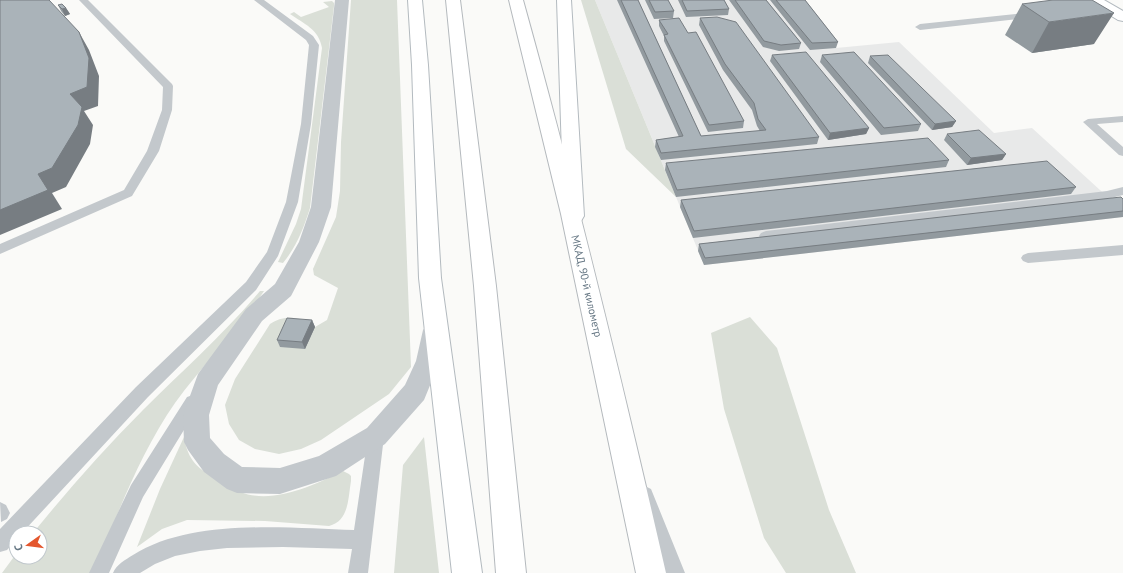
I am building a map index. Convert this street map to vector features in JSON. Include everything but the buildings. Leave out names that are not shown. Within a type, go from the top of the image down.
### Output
[{"type":"main road","points":[[415,0],[420,65],[430,278],[467,573]]},
{"type":"main road","points":[[453,0],[472,154],[511,573]]},
{"type":"main road","name":"МКАД, 90-й километр","points":[[516,0],[542,96],[575,235],[620,428],[651,573]]},
{"type":"main road","points":[[564,0],[575,235]]},
{"type":"main road","points":[[1099,6],[1123,17]]},
{"type":"street","points":[[342,0],[321,207],[309,242],[283,290],[254,315],[207,381],[196,415],[197,442],[214,463],[237,480],[280,481],[326,467],[376,436],[415,392],[428,361],[436,328]]},
{"type":"lane","points":[[0,250],[128,193],[153,151],[167,110],[168,86],[83,0]]},
{"type":"lane","points":[[0,544],[142,392],[252,286],[273,252],[292,202],[306,124],[314,45],[310,38],[258,0]]},
{"type":"lane","points":[[920,27],[1044,14]]},
{"type":"lane","points":[[1123,119],[1088,122],[1123,153]]},
{"type":"lane","points":[[756,238],[1099,196],[1123,191]]},
{"type":"lane","points":[[1028,258],[1123,250]]},
{"type":"lane","points":[[99,573],[137,491],[207,381]]},
{"type":"lane","points":[[620,428],[675,573]]},
{"type":"lane","points":[[358,573],[376,436]]},
{"type":"lane","points":[[124,573],[151,555],[198,541],[259,538],[362,540]]},
{"type":"shaded area","points":[[351,0],[397,0],[411,367],[389,394],[321,440],[301,449],[279,454],[255,449],[239,440],[229,424],[225,405],[235,379],[270,324],[281,319],[294,318],[291,325],[315,327],[327,320],[338,288],[314,275],[313,269],[336,217],[340,191],[341,142]]},
{"type":"shaded area","points":[[581,0],[595,0],[676,197],[626,149]]},
{"type":"shaded area","points":[[595,0],[799,0],[836,48],[899,42],[994,133],[1032,128],[1123,211],[1123,217],[704,265]]},
{"type":"shaded area","points":[[332,1],[334,6],[310,208],[300,236],[283,263],[278,262],[296,224],[301,209],[322,48],[318,36],[305,24],[290,14],[294,12],[301,17],[329,7],[323,2]]},
{"type":"shaded area","points":[[260,291],[264,291],[243,320],[175,403],[162,423],[150,443],[130,486],[94,573],[2,573],[8,565],[48,565],[48,525],[40,525],[86,470],[114,440]]},
{"type":"shaded area","points":[[750,317],[777,348],[829,510],[856,573],[786,573],[764,538],[724,409],[711,333]]},
{"type":"shaded area","points":[[184,437],[191,458],[200,468],[240,492],[253,495],[266,496],[293,492],[343,471],[351,476],[348,502],[344,514],[336,523],[329,526],[265,521],[187,520],[162,529],[137,547],[160,489]]},
{"type":"shaded area","points":[[424,437],[439,573],[394,573],[403,465]]}]
